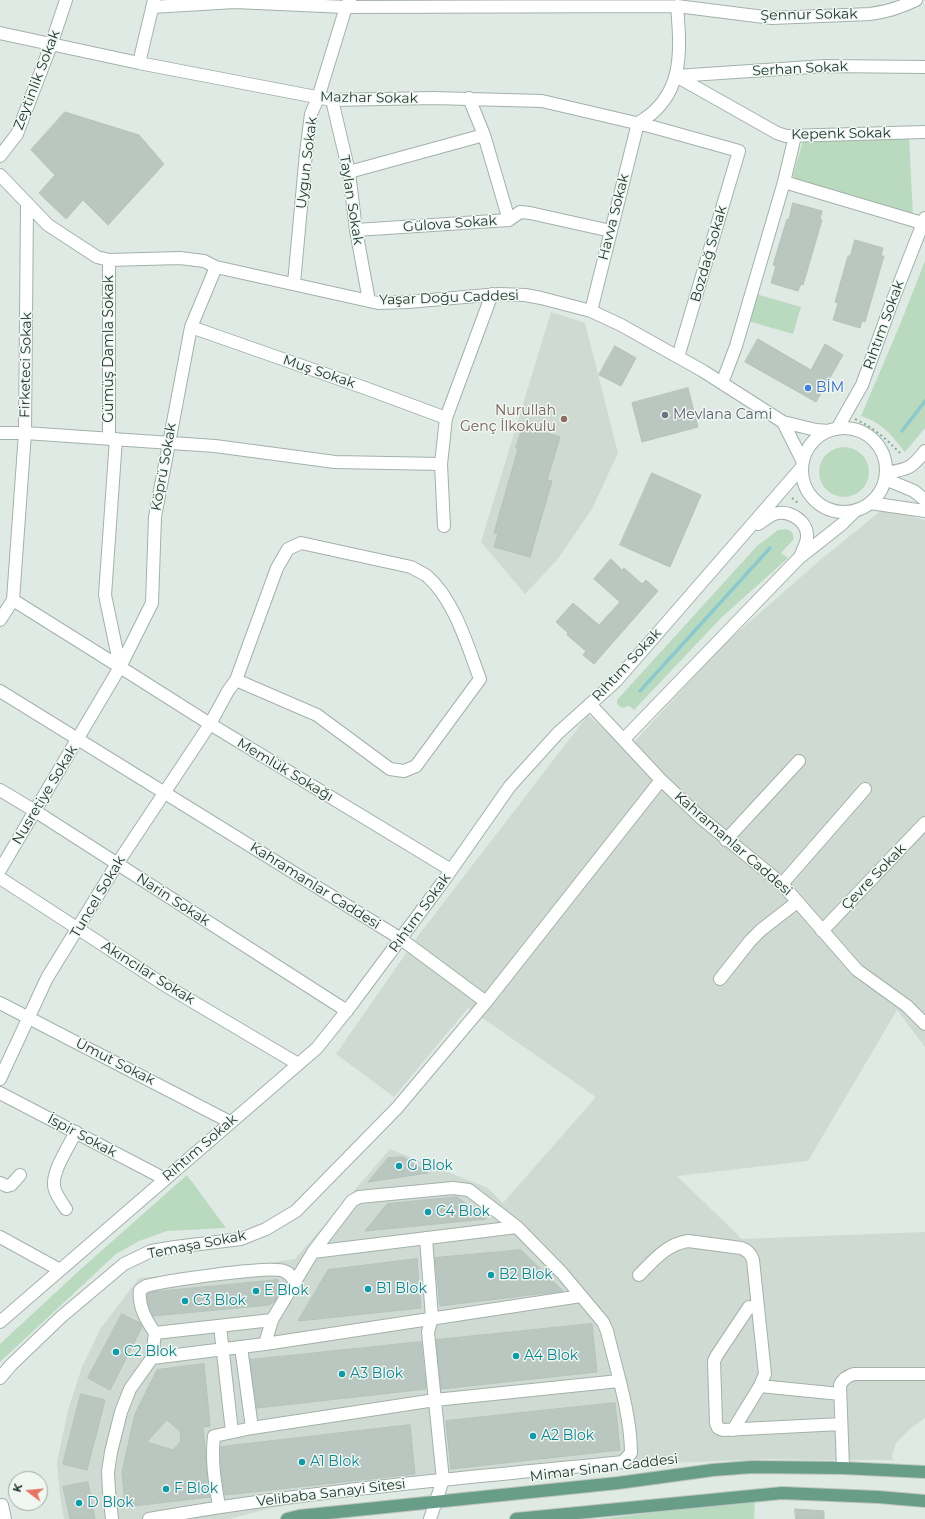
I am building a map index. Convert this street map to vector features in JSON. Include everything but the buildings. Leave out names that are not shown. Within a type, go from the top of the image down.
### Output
[{"type":"main road","name":"Mimar Sinan Caddesi","points":[[287,1519],[299,1516],[436,1501],[618,1483],[713,1470],[781,1466],[925,1472]]},
{"type":"main road","points":[[516,1519],[782,1493],[925,1502]]},
{"type":"street","name":"Zeytinlik Sokak","points":[[0,156],[17,134],[51,45],[66,0]]},
{"type":"street","name":"Şennur Sokak","points":[[153,4],[235,2],[348,4],[593,3],[726,6],[772,18],[854,16],[883,12],[911,2]]},
{"type":"street","points":[[911,2],[925,7]]},
{"type":"street","points":[[139,63],[153,4]]},
{"type":"street","name":"Uygun Sokak","points":[[294,283],[307,138],[311,114],[318,98],[348,4]]},
{"type":"street","points":[[638,123],[652,114],[663,102],[676,76],[679,41],[677,6]]},
{"type":"street","name":"Mazhar Sokak","points":[[0,33],[139,63],[332,100],[469,98],[542,101],[638,123],[739,151]]},
{"type":"street","name":"Serhan Sokak","points":[[676,76],[825,66],[925,66]]},
{"type":"street","name":"Kepenk Sokak","points":[[676,76],[777,133],[786,136],[925,132]]},
{"type":"street","points":[[469,98],[484,135],[509,220]]},
{"type":"street","name":"Taylan Sokak","points":[[332,100],[348,172],[356,230],[369,301]]},
{"type":"street","name":"Havva Sokak","points":[[591,311],[638,123]]},
{"type":"street","points":[[348,172],[484,135]]},
{"type":"street","points":[[722,383],[736,346],[784,182],[795,136]]},
{"type":"street","name":"Bozdağ Sokak","points":[[678,357],[739,151]]},
{"type":"street","name":"Yaşar Doğu Caddesi","points":[[0,175],[48,225],[97,257],[109,260],[180,258],[204,261],[216,267],[294,283],[369,301],[390,303],[492,294],[525,295],[541,298],[591,311],[621,325],[722,383],[783,422]]},
{"type":"street","points":[[784,182],[924,221]]},
{"type":"street","name":"Firketeci Sokak","points":[[27,204],[25,433],[215,446],[334,462],[441,464]]},
{"type":"street","name":"Gülova Sokak","points":[[356,230],[509,220],[520,212],[611,231]]},
{"type":"street","name":"Rıhtım Sokak","points":[[833,430],[862,385],[924,221]]},
{"type":"street","name":"Gümüş Damla Sokak","points":[[109,260],[112,439],[105,595],[120,667]]},
{"type":"street","name":"Köprü Sokak","points":[[78,740],[120,667],[152,603],[155,517],[191,327],[216,267]]},
{"type":"street","points":[[444,526],[441,464],[446,418],[492,294]]},
{"type":"street","name":"Muş Sokak","points":[[191,327],[446,418]]},
{"type":"street","points":[[624,739],[799,558],[842,524],[855,511],[870,503],[880,493],[886,466],[882,452],[874,440],[864,433],[853,429],[816,430],[783,422]]},
{"type":"street","points":[[783,422],[803,465]]},
{"type":"street","points":[[833,430],[818,437],[810,446],[804,457],[803,481],[808,492],[818,503],[830,510],[844,512],[855,511]]},
{"type":"street","points":[[0,434],[25,433],[13,600],[0,620]]},
{"type":"street","points":[[885,476],[913,465],[925,450]]},
{"type":"street","name":"Rıhtım Sokak","points":[[0,1322],[317,1048],[401,939],[510,786],[558,732],[616,680],[803,465]]},
{"type":"street","points":[[885,476],[914,491],[925,500]]},
{"type":"street","points":[[870,503],[925,510]]},
{"type":"street","points":[[747,530],[774,514],[786,513],[799,519],[807,530],[807,539],[799,558]]},
{"type":"street","name":"Tuncel Sokak","points":[[0,1079],[47,978],[117,864],[210,724],[228,691],[236,680],[277,568],[288,549],[301,543],[411,567],[426,576],[439,589],[450,605],[480,679],[416,766],[404,770],[390,769],[317,715],[236,680]]},
{"type":"street","name":"Memlük Sokağı","points":[[13,600],[210,724],[451,870]]},
{"type":"street","name":"Kahramanlar Caddesi","points":[[0,691],[401,939],[486,1002],[661,780]]},
{"type":"street","name":"Kahramanlar Caddesi","points":[[590,704],[661,780],[700,817],[726,840],[782,884],[857,970],[907,1006],[925,1024]]},
{"type":"street","name":"Nusretiye Sokak","points":[[0,870],[78,740]]},
{"type":"street","points":[[726,840],[799,762]]},
{"type":"street","points":[[782,884],[865,789]]},
{"type":"street","name":"Narin Sokak","points":[[0,790],[347,1011]]},
{"type":"street","name":"Çevre Sokak","points":[[822,931],[925,824]]},
{"type":"street","name":"Akıncılar Sokak","points":[[0,878],[163,984],[298,1064]]},
{"type":"street","points":[[720,979],[750,941],[761,930],[797,902]]},
{"type":"street","name":"Temaşa Sokak","points":[[0,1378],[11,1365],[61,1317],[124,1264],[151,1251],[241,1239],[266,1229],[296,1211],[397,1108],[486,1002]]},
{"type":"street","name":"Umut Sokak","points":[[0,1003],[230,1122]]},
{"type":"street","name":"İspir Sokak","points":[[0,1093],[165,1179]]},
{"type":"street","points":[[66,1209],[55,1191],[54,1180],[57,1170],[76,1132]]},
{"type":"street","points":[[0,1183],[7,1186],[11,1185],[20,1175]]},
{"type":"street","name":"Velibaba Sanayi Sitesi","points":[[149,1519],[219,1506],[443,1480],[623,1462],[631,1453],[631,1443],[623,1395],[607,1331],[603,1322],[562,1273],[517,1227],[469,1190],[453,1188],[359,1197],[352,1201],[313,1252],[272,1320],[265,1344]]},
{"type":"street","points":[[313,1252],[517,1227]]},
{"type":"street","points":[[0,1237],[60,1270]]},
{"type":"street","points":[[426,1238],[432,1318],[428,1332],[443,1480],[430,1519]]},
{"type":"street","points":[[640,1275],[666,1249],[680,1242],[697,1241],[741,1248],[748,1252],[753,1260],[765,1369],[760,1386],[732,1430]]},
{"type":"street","points":[[112,1519],[108,1472],[116,1430],[130,1389],[152,1358],[155,1333],[145,1317],[139,1297],[140,1290],[146,1286],[272,1269],[284,1270],[291,1275],[295,1282]]},
{"type":"street","points":[[152,1358],[265,1344],[582,1296]]},
{"type":"street","points":[[749,1307],[714,1361],[717,1426],[723,1430],[732,1430],[841,1424]]},
{"type":"street","points":[[155,1333],[272,1320]]},
{"type":"street","points":[[220,1326],[232,1432]]},
{"type":"street","points":[[241,1347],[252,1428]]},
{"type":"street","points":[[843,1468],[840,1394],[840,1385],[842,1382],[854,1374],[925,1374]]},
{"type":"street","points":[[219,1506],[212,1466],[214,1436],[252,1428],[435,1400],[619,1381]]},
{"type":"street","points":[[760,1386],[840,1394]]},
{"type":"street","points":[[2,1505],[4,1519]]},
{"type":"path","points":[[852,418],[869,426],[883,436],[900,453]]},
{"type":"shaded area","name":"Nurullah Genç İlkokulu","points":[[551,312],[585,323],[618,453],[592,509],[557,560],[525,594],[481,542]]},
{"type":"shaded area","points":[[883,509],[925,520],[925,1047],[897,1010],[808,1161],[677,1176],[742,1239],[925,1232],[925,1418],[910,1429],[896,1443],[892,1455],[893,1460],[774,1459],[641,1464],[616,1469],[373,1493],[275,1507],[229,1519],[64,1519],[57,1462],[68,1410],[82,1367],[101,1328],[139,1278],[227,1269],[295,1259],[390,1149],[488,1188],[503,1203],[596,1097],[468,1008],[394,1097],[336,1054],[418,936],[588,715],[627,750],[721,647],[819,561]]},
{"type":"green space","points":[[909,136],[913,216],[799,181],[794,178],[793,175],[803,141]]},
{"type":"green space","points":[[925,261],[925,428],[905,452],[891,435],[881,426],[861,416]]},
{"type":"green space","points":[[756,294],[801,307],[793,334],[748,321]]},
{"type":"green space","points":[[839,447],[849,447],[862,454],[869,467],[869,477],[862,490],[849,497],[839,497],[830,493],[823,486],[819,477],[819,467],[823,458],[830,451]]},
{"type":"green space","points":[[787,529],[792,532],[794,539],[781,553],[788,558],[722,617],[634,710],[629,706],[622,708],[617,704],[617,700],[757,546],[778,530]]},
{"type":"green space","points":[[187,1175],[226,1228],[167,1231],[139,1241],[116,1254],[0,1362],[0,1344],[82,1268]]},
{"type":"green space","points":[[755,1500],[754,1519],[600,1519]]},
{"type":"waterway","points":[[902,431],[925,401]]},
{"type":"waterway","points":[[640,691],[770,548]]},
{"type":"place","name":"BİM","points":[[808,388]]},
{"type":"place","name":"Mevlana Cami","points":[[665,415]]},
{"type":"place","name":"Nurullah Genç İlkokulu","points":[[564,419]]},
{"type":"place","name":"G Blok","points":[[399,1166]]},
{"type":"place","name":"C4 Blok","points":[[428,1212]]},
{"type":"place","name":"B2 Blok","points":[[491,1275]]},
{"type":"place","name":"B1 Blok","points":[[368,1289]]},
{"type":"place","name":"E Blok","points":[[256,1291]]},
{"type":"place","name":"C3 Blok","points":[[185,1301]]},
{"type":"place","name":"C2 Blok","points":[[116,1352]]},
{"type":"place","name":"A4 Blok","points":[[516,1356]]},
{"type":"place","name":"A3 Blok","points":[[342,1374]]},
{"type":"place","name":"A2 Blok","points":[[533,1436]]},
{"type":"place","name":"A1 Blok","points":[[302,1462]]},
{"type":"place","name":"F Blok","points":[[166,1489]]},
{"type":"place","name":"D Blok","points":[[79,1503]]}]
